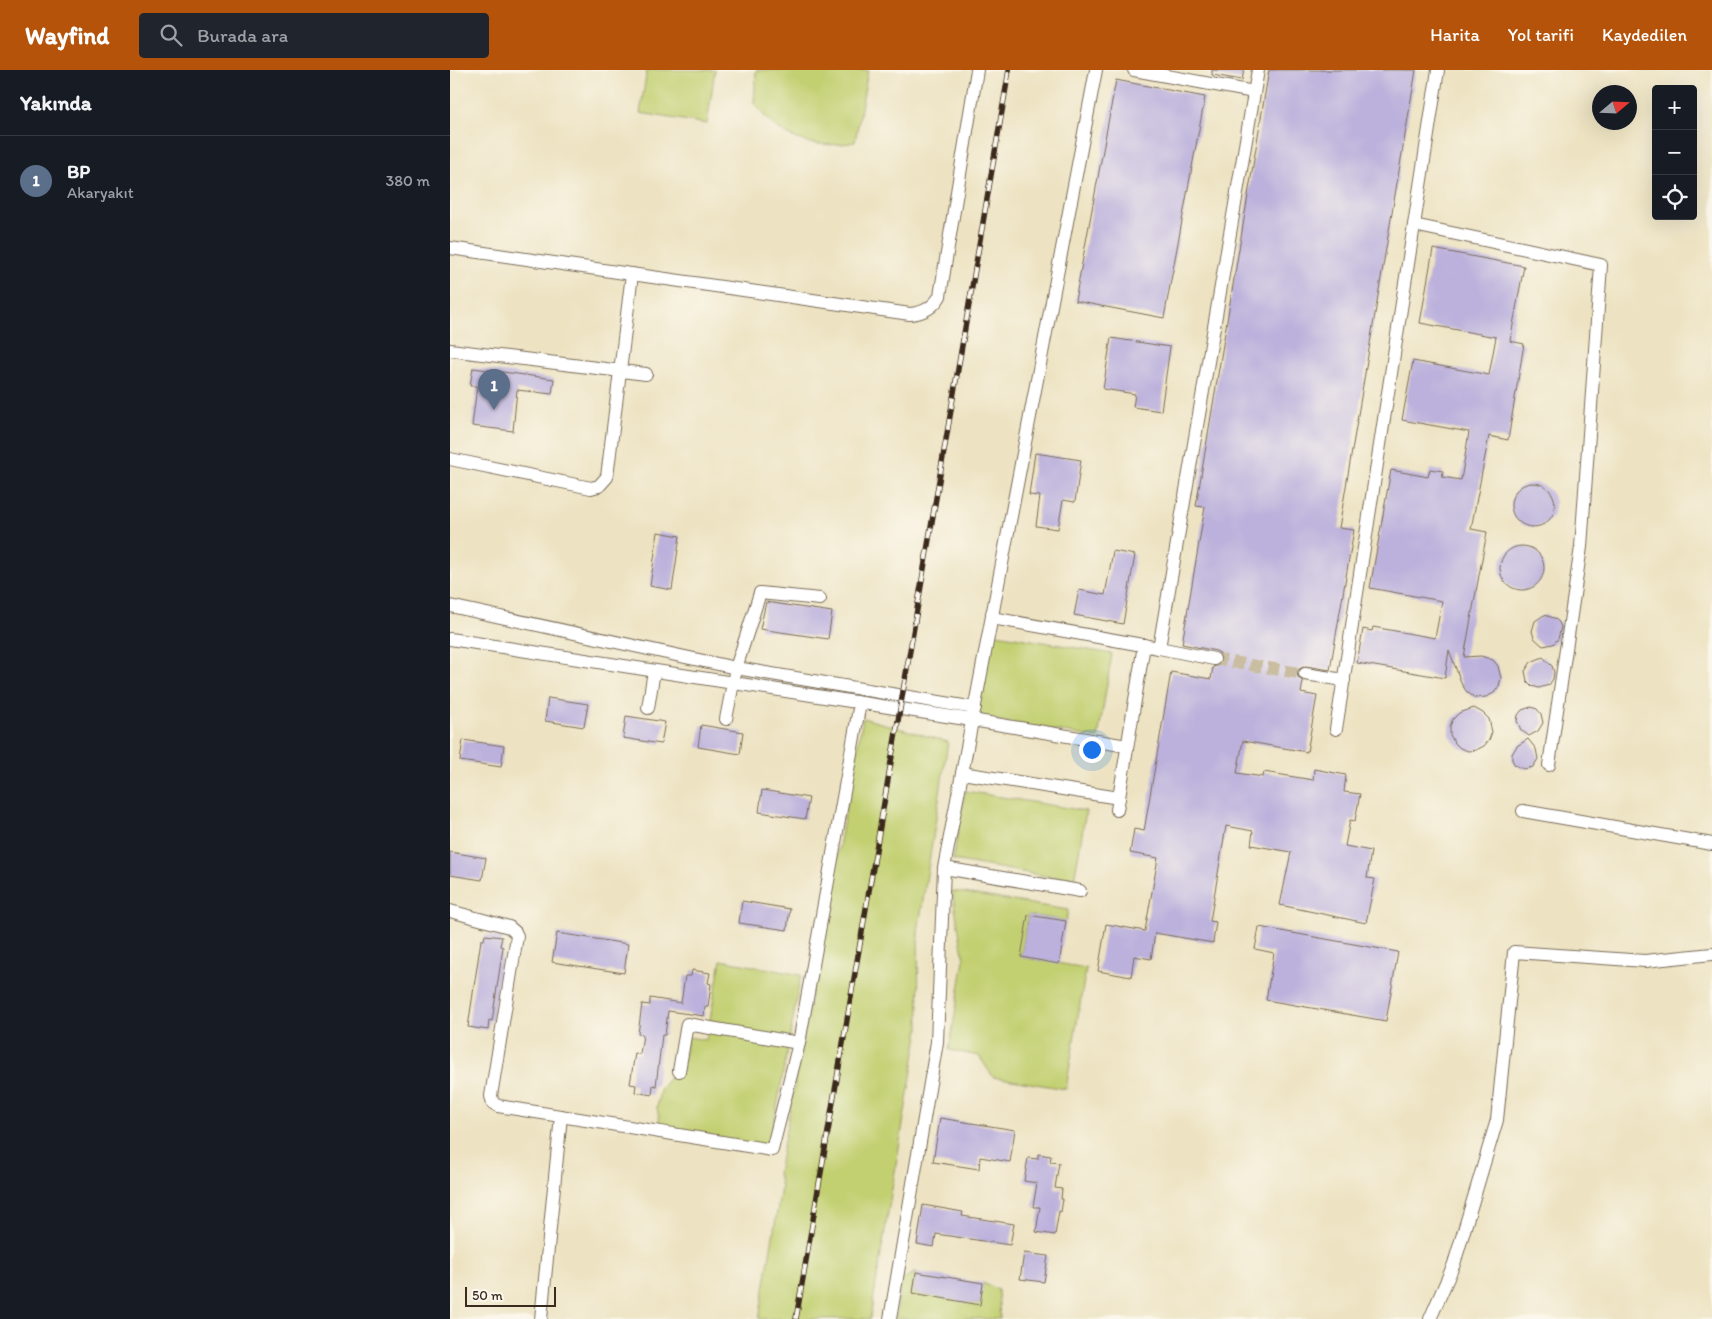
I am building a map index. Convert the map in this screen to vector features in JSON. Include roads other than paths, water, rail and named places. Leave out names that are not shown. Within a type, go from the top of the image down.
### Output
[{"type":"street","points":[[450,255],[450,248],[910,314],[922,312],[928,309],[940,296],[977,70]]},
{"type":"street","points":[[890,1319],[937,1042],[944,868],[1096,70]]},
{"type":"street","points":[[1134,70],[1254,92]]},
{"type":"street","points":[[1159,648],[1258,70]]},
{"type":"street","points":[[1336,729],[1438,70]]},
{"type":"street","points":[[1414,225],[1601,266],[1581,547],[1550,765]]},
{"type":"street","points":[[450,459],[591,488],[599,486],[607,478],[632,274]]},
{"type":"street","points":[[450,350],[646,374]]},
{"type":"street","points":[[726,719],[736,668],[760,593],[820,599]]},
{"type":"street","points":[[450,606],[736,668],[1127,746]]},
{"type":"street","points":[[992,613],[992,618],[1214,659]]},
{"type":"street","points":[[450,639],[860,703],[974,714]]},
{"type":"street","points":[[962,773],[1118,804],[1144,645]]},
{"type":"street","points":[[648,708],[654,671]]},
{"type":"street","points":[[1305,674],[1344,680]]},
{"type":"street","points":[[450,911],[509,927],[516,932],[517,936],[492,1096],[492,1101],[498,1106],[772,1150],[799,1043],[860,703]]},
{"type":"street","points":[[1523,811],[1712,844]]},
{"type":"street","points":[[944,868],[1080,891]]},
{"type":"street","points":[[1430,1319],[1454,1264],[1497,1120],[1514,952],[1645,961],[1712,954]]},
{"type":"street","points":[[679,1071],[687,1024],[799,1043]]},
{"type":"street","points":[[541,1319],[561,1116]]},
{"type":"tunnel","points":[[1214,659],[1305,674]]},
{"type":"railway","points":[[796,1319],[1009,70]]},
{"type":"place","name":"BP","points":[[494,410]]}]
